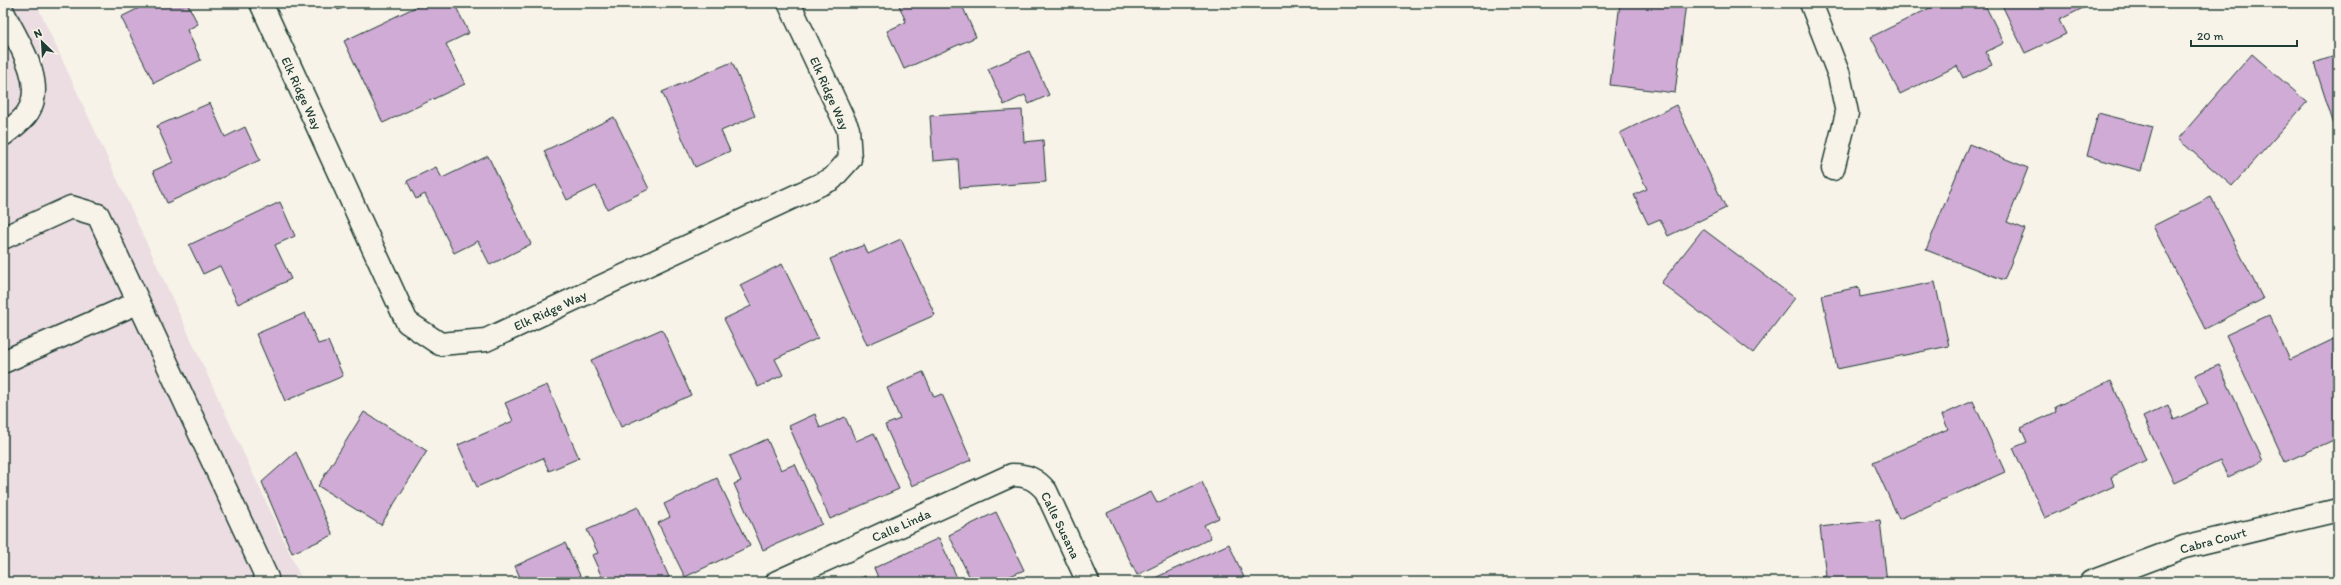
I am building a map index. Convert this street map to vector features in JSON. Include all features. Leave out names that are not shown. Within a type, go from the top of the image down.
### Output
[{"type":"street","name":"Elk Ridge Way","points":[[261,3],[407,322],[440,344],[486,340],[832,179],[850,159],[848,129],[789,3]]},
{"type":"street","points":[[1811,3],[1839,75],[1847,113],[1833,169]]},
{"type":"street","points":[[3,12],[27,63],[35,90],[28,113],[3,136]]},
{"type":"street","points":[[3,238],[71,207],[98,215],[137,302],[267,578],[267,582]]},
{"type":"street","points":[[3,362],[137,302]]},
{"type":"street","name":"Calle Linda","points":[[777,582],[1012,475],[1026,475]]},
{"type":"street","name":"Calle Susana","points":[[1026,475],[1039,483],[1046,491],[1088,582]]},
{"type":"street","name":"Cabra Court","points":[[2091,582],[2184,547],[2338,510]]},
{"type":"shaded area","points":[[3,3],[36,3],[303,582],[3,582]]},
{"type":"building","points":[[149,3],[187,3],[198,24],[187,30],[201,60],[154,83],[121,17]]},
{"type":"building","points":[[335,3],[354,3],[338,10]]},
{"type":"building","points":[[424,3],[454,3],[469,33],[446,44],[465,84],[383,123],[344,41]]},
{"type":"building","points":[[898,3],[961,3],[976,37],[904,69],[887,31],[906,22]]},
{"type":"building","points":[[1620,3],[1686,3],[1675,93],[1610,85]]},
{"type":"building","points":[[1940,3],[1984,3],[2004,43],[1986,52],[1992,65],[1963,78],[1957,66],[1900,94],[1871,37]]},
{"type":"building","points":[[2001,3],[2093,3],[2059,20],[2066,34],[2025,53]]},
{"type":"building","points":[[1029,51],[1049,95],[1029,104],[1025,95],[1004,105],[988,69]]},
{"type":"building","points":[[2252,54],[2307,102],[2232,186],[2178,139]]},
{"type":"building","points":[[2338,55],[2338,124],[2334,125],[2314,63]]},
{"type":"building","points":[[732,62],[755,116],[721,131],[730,151],[695,167],[662,92]]},
{"type":"building","points":[[210,103],[225,137],[245,127],[260,160],[167,203],[153,171],[173,162],[157,126]]},
{"type":"building","points":[[1676,105],[1726,208],[1668,236],[1660,219],[1648,224],[1634,195],[1647,189],[1620,133]]},
{"type":"building","points":[[1022,110],[1024,142],[1043,140],[1046,182],[960,188],[958,159],[933,161],[930,116]]},
{"type":"building","points":[[2098,113],[2153,127],[2141,171],[2087,156]]},
{"type":"building","points":[[614,117],[649,189],[607,209],[596,186],[567,200],[544,151]]},
{"type":"building","points":[[1969,144],[2028,168],[2007,222],[2025,229],[2004,280],[1926,250]]},
{"type":"building","points":[[488,156],[531,244],[490,265],[478,241],[454,253],[425,194],[416,199],[407,181],[436,167],[442,178]]},
{"type":"building","points":[[2211,197],[2263,299],[2205,329],[2153,226]]},
{"type":"building","points":[[280,202],[295,236],[275,245],[291,279],[238,304],[220,266],[203,274],[189,245]]},
{"type":"building","points":[[1703,229],[1795,298],[1753,353],[1661,283]]},
{"type":"building","points":[[901,239],[935,315],[867,345],[830,259],[864,245],[868,254]]},
{"type":"building","points":[[782,264],[818,338],[775,359],[783,375],[758,387],[724,319],[751,306],[740,285]]},
{"type":"building","points":[[1935,282],[1949,346],[1837,369],[1822,295],[1859,287],[1860,297]]},
{"type":"building","points":[[305,313],[318,344],[328,341],[343,376],[285,401],[256,334]]},
{"type":"building","points":[[2269,315],[2290,360],[2338,337],[2338,438],[2285,462],[2226,335]]},
{"type":"building","points":[[662,329],[691,395],[621,427],[591,360]]},
{"type":"building","points":[[2219,365],[2263,461],[2228,477],[2220,461],[2174,483],[2143,417],[2168,405],[2174,420],[2208,404],[2195,375]]},
{"type":"building","points":[[923,372],[934,397],[942,394],[971,460],[912,486],[885,425],[900,419],[887,388]]},
{"type":"building","points":[[2111,381],[2146,460],[2111,477],[2114,486],[2045,518],[2013,448],[2027,442],[2021,428],[2056,412],[2055,407]]},
{"type":"building","points":[[547,385],[579,458],[549,471],[543,458],[477,487],[458,445],[513,421],[505,403]]},
{"type":"building","points":[[1973,401],[2005,472],[1899,519],[1873,462],[1948,429],[1942,415]]},
{"type":"building","points":[[364,412],[427,451],[381,525],[318,486]]},
{"type":"building","points":[[815,414],[820,428],[845,417],[856,441],[874,433],[899,489],[830,519],[789,426]]},
{"type":"building","points":[[767,439],[781,470],[795,464],[822,524],[763,550],[734,484],[741,481],[730,456]]},
{"type":"building","points":[[296,452],[333,535],[292,553],[262,482]]},
{"type":"building","points":[[717,478],[750,546],[685,577],[658,523],[670,517],[664,504]]},
{"type":"building","points":[[1202,482],[1219,518],[1204,525],[1211,538],[1137,575],[1107,513],[1151,492],[1157,503]]},
{"type":"building","points":[[638,507],[669,577],[658,582],[604,582],[592,555],[598,553],[587,530]]},
{"type":"building","points":[[996,512],[1024,570],[1008,577],[1011,582],[972,582],[949,535]]},
{"type":"building","points":[[1880,520],[1887,582],[1802,582],[1801,579],[1826,576],[1820,527]]},
{"type":"building","points":[[939,538],[959,582],[880,582],[874,568]]},
{"type":"building","points":[[565,543],[583,582],[522,582],[515,566]]},
{"type":"building","points":[[1229,544],[1246,582],[1146,582]]},
{"type":"building","points":[[865,576],[868,582],[853,582]]}]
